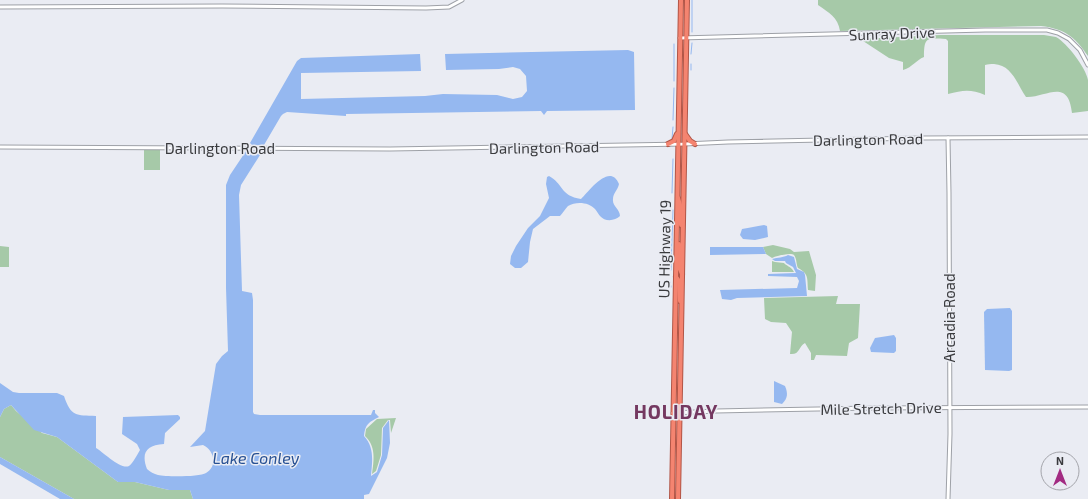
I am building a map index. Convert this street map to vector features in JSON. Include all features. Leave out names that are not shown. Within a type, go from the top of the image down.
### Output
[{"type":"highway","name":"US Highway 19","points":[[672,499],[681,0]]},
{"type":"highway","name":"US Highway 19","points":[[678,499],[687,0]]},
{"type":"highway","points":[[668,144],[674,141],[678,132]]},
{"type":"highway","points":[[685,134],[690,141],[695,144]]},
{"type":"highway","points":[[677,197],[680,202],[680,220],[683,235]]},
{"type":"highway","points":[[676,236],[679,240],[679,270],[682,274]]},
{"type":"highway","points":[[676,276],[679,281],[679,296],[682,309]]},
{"type":"street","points":[[0,7],[222,6],[426,8],[449,7],[462,0]]},
{"type":"street","name":"Sunray Drive","points":[[680,38],[985,30],[1048,30],[1058,33],[1068,39],[1080,50],[1088,65]]},
{"type":"street","name":"Darlington Road","points":[[0,147],[401,149],[695,144],[776,141],[1088,137]]},
{"type":"street","name":"Arcadia Road","points":[[948,138],[950,407],[948,499]]},
{"type":"street","name":"Mile Stretch Drive","points":[[673,413],[950,407],[1088,407]]},
{"type":"green space","points":[[818,0],[1088,0],[1088,56],[1078,43],[1068,35],[1056,29],[1041,26],[840,31],[835,19],[818,5]]},
{"type":"green space","points":[[940,35],[1044,35],[1056,37],[1070,50],[1087,75],[1088,111],[1072,113],[1070,102],[1066,95],[1061,92],[1026,97],[1010,71],[1000,65],[994,64],[985,65],[985,95],[967,91],[948,94],[948,41],[946,39],[935,38],[928,40],[925,45],[924,57],[903,70],[903,62],[889,58],[860,39]]},
{"type":"green space","points":[[144,149],[160,150],[160,170],[144,170]]},
{"type":"green space","points":[[773,245],[790,249],[794,252],[809,251],[816,275],[815,291],[808,290],[806,274],[798,268],[794,255],[787,254],[772,258],[766,254],[763,247]]},
{"type":"green space","points":[[0,246],[9,247],[9,267],[0,267]]},
{"type":"green space","points":[[772,261],[784,263],[794,272],[772,272]]},
{"type":"green space","points":[[838,296],[836,304],[860,304],[858,338],[849,343],[847,356],[816,355],[814,360],[811,360],[811,353],[805,343],[796,353],[790,354],[792,332],[786,323],[771,322],[765,319],[764,298]]},
{"type":"green space","points":[[11,405],[42,433],[57,437],[118,482],[135,482],[169,490],[190,490],[193,499],[74,499],[0,457],[0,417],[4,409]]},
{"type":"green space","points":[[396,418],[391,433],[390,420],[388,420],[382,428],[381,455],[376,471],[372,474],[373,449],[369,440],[365,436],[366,429],[377,419]]},
{"type":"water","points":[[628,50],[634,52],[635,110],[547,111],[544,115],[541,111],[346,114],[346,116],[287,112],[281,116],[264,145],[252,145],[250,143],[297,61],[301,58],[420,54],[421,71],[301,73],[301,99],[425,96],[443,94],[497,95],[513,99],[522,97],[527,91],[526,76],[520,69],[513,67],[499,69],[446,70],[445,54]]},
{"type":"water","name":"Lake Conley","points":[[246,151],[256,151],[260,155],[241,185],[239,195],[242,291],[252,293],[253,300],[253,412],[254,414],[260,415],[371,415],[373,410],[375,410],[375,413],[379,417],[368,424],[365,429],[364,436],[370,445],[371,450],[371,476],[377,472],[382,455],[383,428],[389,420],[390,443],[387,458],[369,494],[364,495],[364,499],[193,499],[190,490],[169,490],[135,482],[118,482],[57,437],[34,430],[11,405],[4,409],[0,417],[0,383],[13,392],[57,393],[64,396],[69,408],[75,414],[96,416],[96,448],[117,463],[126,467],[129,466],[135,459],[140,450],[137,444],[122,434],[123,417],[178,415],[180,419],[165,433],[164,444],[153,446],[146,451],[145,463],[147,469],[152,473],[162,476],[190,476],[203,474],[210,470],[213,458],[210,450],[203,445],[190,447],[205,431],[216,364],[228,351],[226,288],[226,185],[230,175]]},
{"type":"water","points":[[549,176],[554,179],[569,195],[581,199],[600,180],[610,176],[615,178],[619,184],[613,197],[613,201],[619,211],[620,216],[615,219],[607,220],[602,218],[595,209],[589,205],[582,203],[571,204],[560,216],[550,216],[533,229],[528,262],[521,268],[515,268],[510,264],[511,256],[528,228],[540,216],[549,198],[546,184],[547,177]]},
{"type":"water","points":[[764,225],[767,226],[768,237],[755,240],[743,239],[740,235],[742,229]]},
{"type":"water","points":[[710,247],[763,247],[766,254],[710,255]]},
{"type":"water","points":[[788,255],[794,257],[797,269],[804,272],[807,296],[737,298],[731,300],[722,299],[720,290],[797,288],[799,281],[797,277],[768,276],[768,274],[796,273],[793,267],[785,261],[775,261],[772,259]]},
{"type":"water","points":[[1010,308],[1012,311],[1012,370],[985,370],[984,312],[987,309]]},
{"type":"water","points":[[894,335],[896,338],[896,351],[894,353],[871,352],[870,348],[875,338]]},
{"type":"water","points":[[774,381],[785,386],[787,393],[782,404],[774,402]]},
{"type":"water","points":[[0,457],[74,499],[60,499],[0,464]]},
{"type":"waterway","points":[[692,0],[692,32]]},
{"type":"waterway","points":[[691,54],[692,43]]},
{"type":"waterway","points":[[674,44],[674,81]]},
{"type":"waterway","points":[[691,64],[691,70]]},
{"type":"waterway","points":[[673,120],[674,88]]},
{"type":"waterway","points":[[672,139],[673,127]]},
{"type":"waterway","points":[[672,193],[673,159]]},
{"type":"waterway","points":[[671,270],[673,210]]},
{"type":"waterway","points":[[670,282],[671,287]]},
{"type":"district","name":"HOLIDAY","points":[[676,411]]}]
